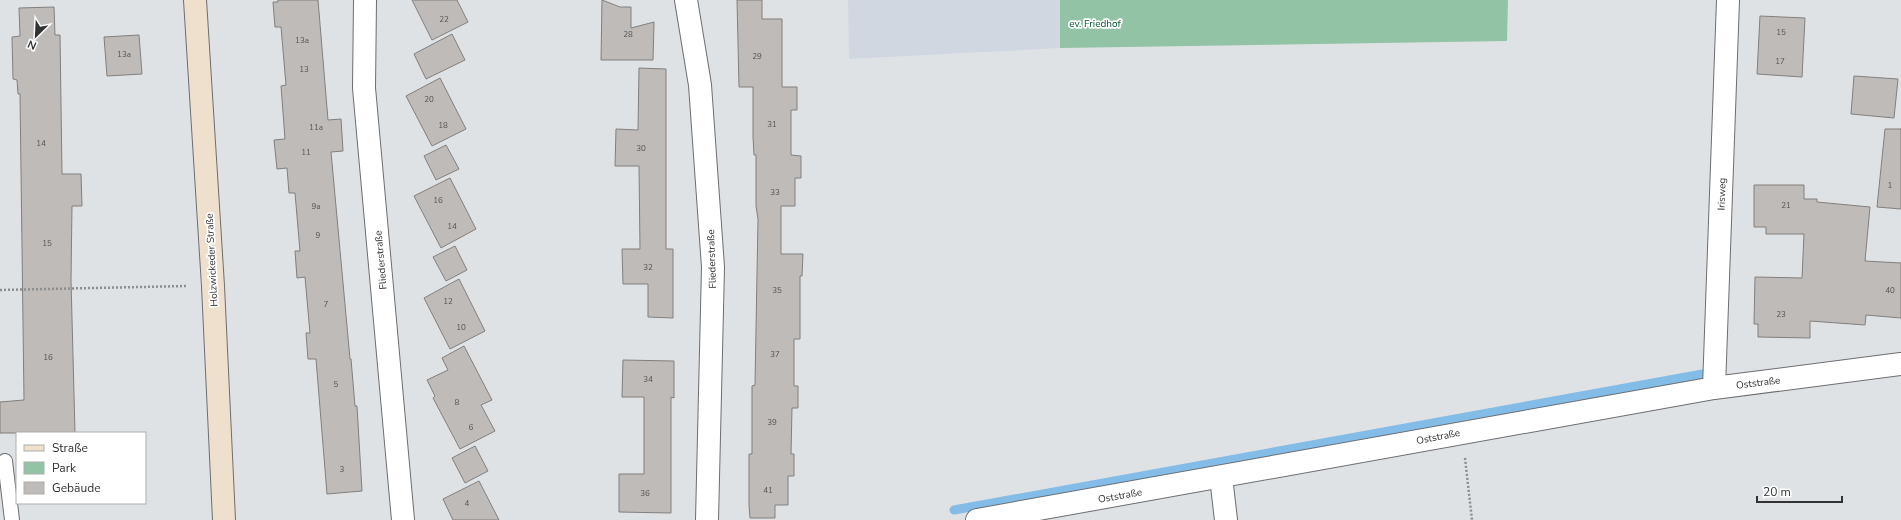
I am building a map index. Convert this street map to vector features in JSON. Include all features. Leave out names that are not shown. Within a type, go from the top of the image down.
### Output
[{"type":"street","name":"Holzwickeder Straße","points":[[195,0],[213,286],[224,520]]},
{"type":"street","name":"Fliederstraße","points":[[365,0],[364,88],[403,520]]},
{"type":"street","name":"Fliederstraße","points":[[686,0],[700,85],[713,267],[707,520]]},
{"type":"street","name":"Irisweg","points":[[1714,388],[1728,0]]},
{"type":"street","name":"Oststraße","points":[[977,520],[1714,388],[1901,364]]},
{"type":"street","points":[[1221,477],[1226,520]]},
{"type":"lane","points":[[4,461],[12,520]]},
{"type":"path","points":[[0,290],[213,286]]},
{"type":"path","points":[[1462,432],[1472,520]]},
{"type":"shaded area","points":[[848,0],[1060,0],[1060,48],[849,59]]},
{"type":"green space","name":"ev. Friedhof","points":[[1060,0],[1508,0],[1507,41],[1060,48]]},
{"type":"building","points":[[278,0],[318,0],[328,120],[341,119],[343,151],[331,152],[350,359],[355,406],[357,406],[362,491],[327,494],[316,359],[308,359],[306,333],[310,333],[305,277],[297,278],[295,251],[300,251],[295,193],[289,193],[287,168],[277,169],[274,140],[285,139],[281,86],[286,85],[281,27],[275,27],[273,2],[278,2]]},
{"type":"building","points":[[412,0],[457,0],[468,22],[432,40]]},
{"type":"building","points":[[602,0],[620,7],[631,7],[631,28],[654,22],[653,60],[601,60]]},
{"type":"building","points":[[737,0],[762,0],[762,19],[782,19],[782,87],[797,87],[797,110],[791,110],[791,155],[801,156],[801,178],[795,178],[795,206],[781,206],[781,254],[803,254],[802,276],[800,276],[800,339],[794,339],[794,386],[798,386],[798,408],[792,408],[791,454],[794,454],[794,476],[788,476],[788,505],[775,505],[775,518],[750,518],[749,505],[749,454],[752,454],[752,386],[755,385],[758,219],[756,206],[756,155],[754,155],[753,137],[753,87],[739,87]]},
{"type":"building","points":[[54,7],[55,35],[60,35],[62,174],[81,174],[82,206],[72,206],[71,280],[75,432],[0,433],[0,402],[24,400],[20,94],[18,94],[17,80],[13,79],[12,37],[20,36],[19,8]]},
{"type":"building","points":[[1760,16],[1805,18],[1802,77],[1757,74]]},
{"type":"building","points":[[452,34],[465,60],[426,79],[414,54]]},
{"type":"building","points":[[139,35],[142,74],[107,76],[104,37]]},
{"type":"building","points":[[639,68],[666,69],[666,249],[673,249],[673,318],[648,317],[648,284],[623,284],[622,249],[640,249],[639,166],[615,166],[616,129],[638,130]]},
{"type":"building","points":[[1854,76],[1898,79],[1894,118],[1851,114]]},
{"type":"building","points":[[440,78],[466,129],[432,146],[406,96]]},
{"type":"building","points":[[1885,129],[1901,129],[1901,209],[1877,207]]},
{"type":"building","points":[[446,145],[459,169],[436,180],[424,156]]},
{"type":"building","points":[[450,178],[476,229],[441,248],[414,196]]},
{"type":"building","points":[[1754,185],[1804,185],[1804,199],[1817,199],[1817,202],[1870,207],[1865,261],[1901,263],[1901,318],[1866,315],[1865,325],[1810,321],[1810,338],[1758,337],[1758,324],[1754,324],[1755,277],[1802,278],[1804,234],[1766,234],[1766,227],[1754,227]]},
{"type":"building","points":[[455,246],[467,270],[446,281],[433,257]]},
{"type":"building","points":[[459,279],[485,331],[450,349],[424,298]]},
{"type":"building","points":[[464,346],[492,400],[481,405],[495,431],[460,449],[433,398],[435,396],[427,380],[448,370],[442,358]]},
{"type":"building","points":[[623,360],[674,361],[674,398],[671,397],[671,513],[619,512],[619,474],[644,474],[644,397],[622,397]]},
{"type":"building","points":[[475,446],[488,471],[465,483],[452,458]]},
{"type":"building","points":[[479,481],[499,520],[453,520],[443,499]]},
{"type":"waterway","points":[[954,510],[1708,373]]}]
